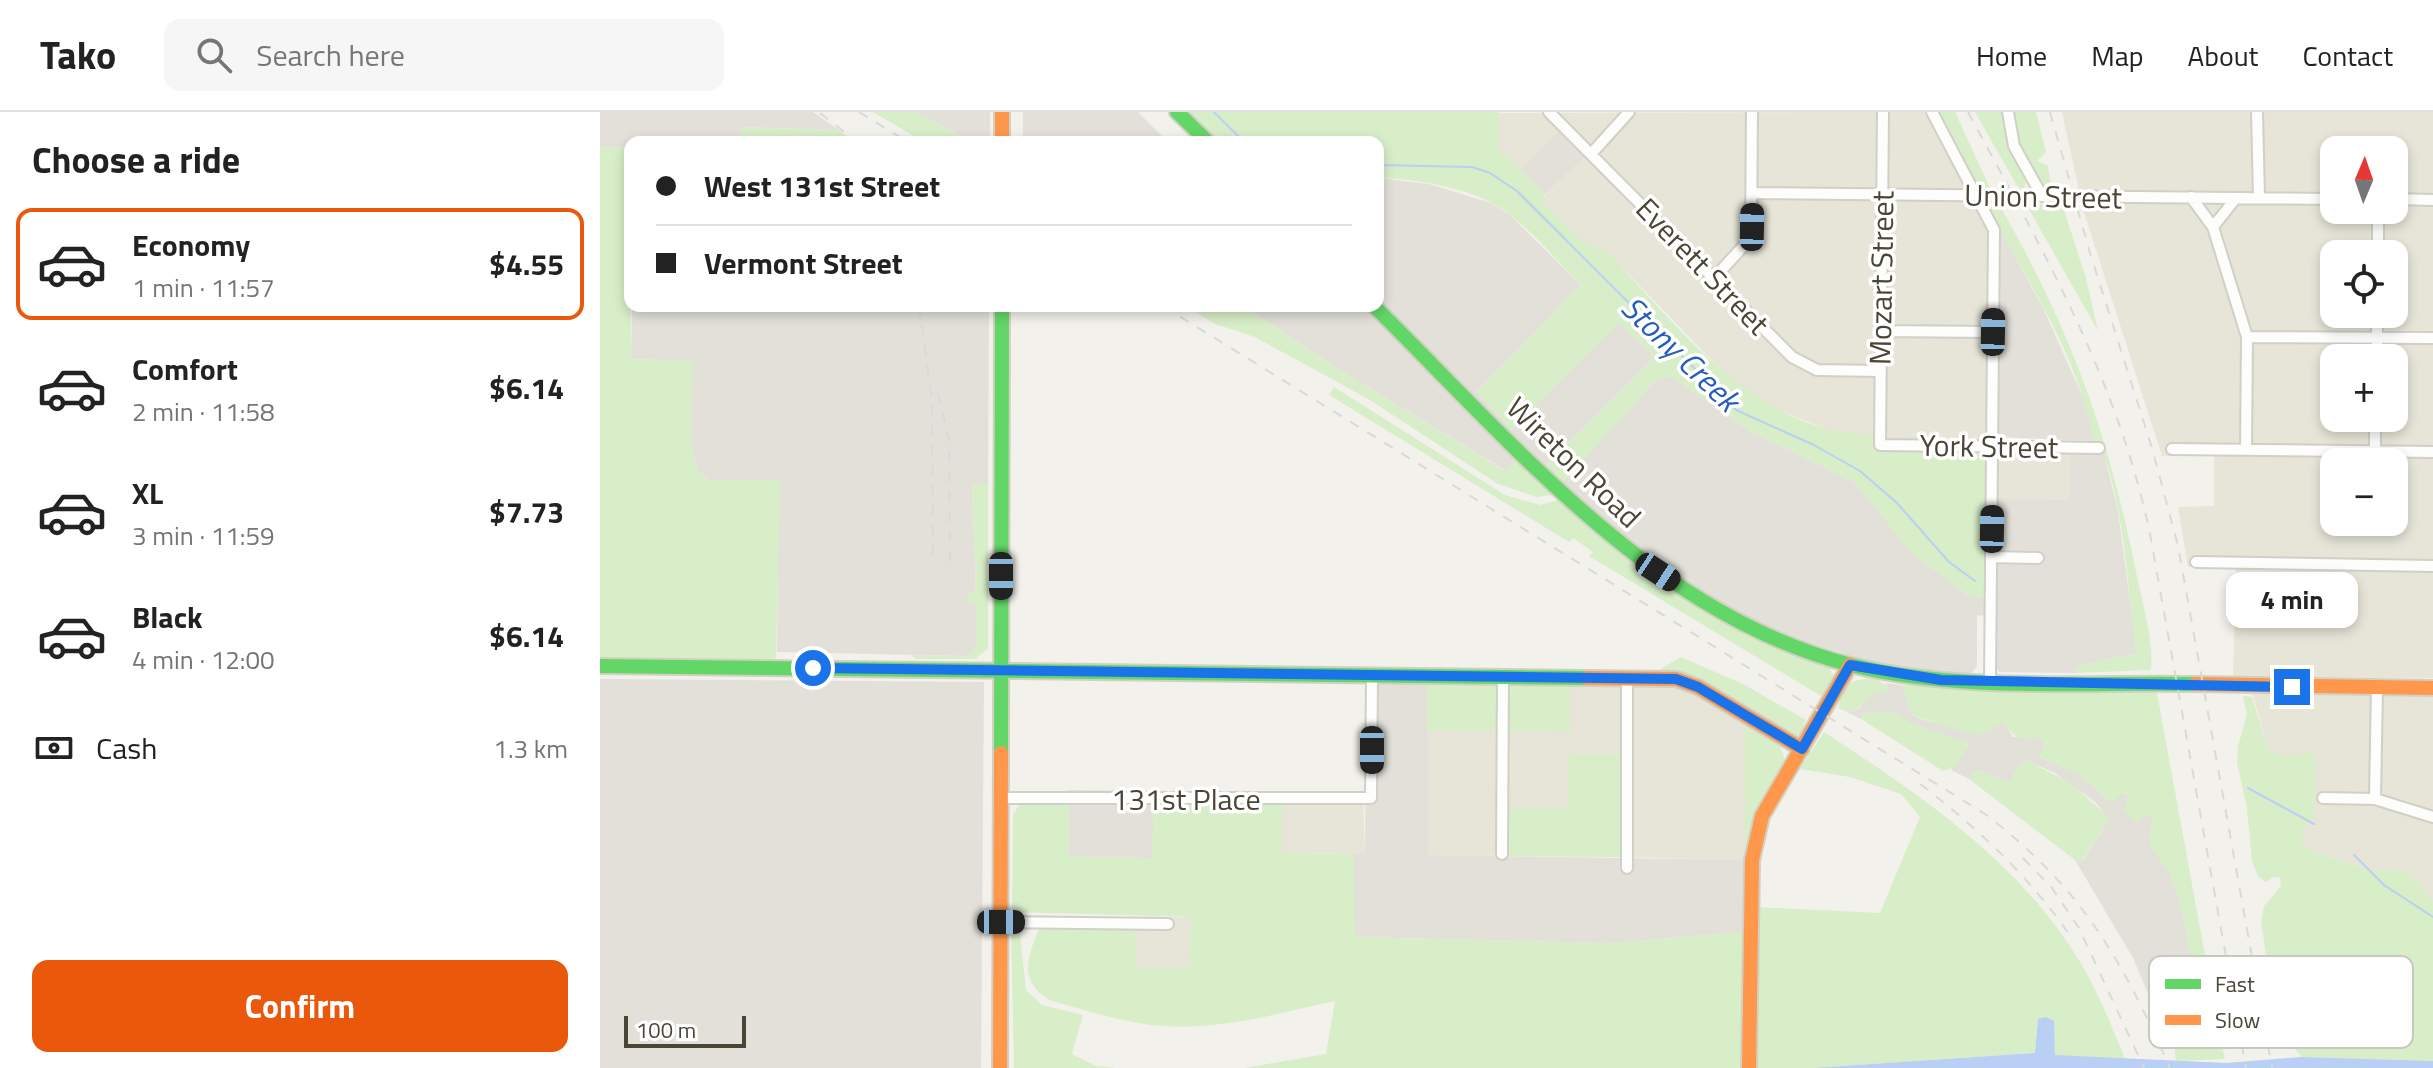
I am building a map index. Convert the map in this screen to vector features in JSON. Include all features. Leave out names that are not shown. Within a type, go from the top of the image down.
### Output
[{"type":"street","points":[[1002,112],[1002,136]]},
{"type":"street","points":[[1177,112],[1202,136]]},
{"type":"street","name":"Everett Street","points":[[1549,112],[1801,364],[1817,370],[1880,371]]},
{"type":"street","points":[[1592,153],[1629,112]]},
{"type":"street","points":[[1714,278],[1748,246],[1753,193],[1752,112]]},
{"type":"street","name":"Mozart Street","points":[[1880,445],[1883,112]]},
{"type":"street","points":[[1932,112],[1994,230],[1990,681]]},
{"type":"street","points":[[2008,112],[2014,146],[2042,196]]},
{"type":"street","points":[[2257,112],[2259,198]]},
{"type":"street","name":"Union Street","points":[[1753,193],[2320,199]]},
{"type":"street","points":[[2191,197],[2213,227],[2247,337],[2246,450]]},
{"type":"street","points":[[2213,227],[2236,198]]},
{"type":"street","points":[[2408,199],[2433,200]]},
{"type":"street","points":[[1000,1068],[1002,312]]},
{"type":"street","name":"Wireton Road","points":[[1380,312],[1552,484],[1639,560],[1713,609],[1749,627],[1850,665],[1920,678],[1990,681],[2433,688]]},
{"type":"street","points":[[2377,328],[2377,344]]},
{"type":"street","points":[[1880,331],[1993,332]]},
{"type":"street","points":[[2247,337],[2433,338]]},
{"type":"street","name":"York Street","points":[[1880,445],[2099,448]]},
{"type":"street","points":[[2172,449],[2320,451]]},
{"type":"street","points":[[2408,452],[2433,452]]},
{"type":"street","points":[[1991,557],[2038,558]]},
{"type":"street","points":[[2196,562],[2433,566]]},
{"type":"street","points":[[1749,1068],[1755,835],[1762,816],[1850,665]]},
{"type":"street","points":[[600,666],[1688,682],[1802,749]]},
{"type":"street","name":"131st Place","points":[[1001,798],[1371,798],[1372,676]]},
{"type":"street","points":[[1502,854],[1503,678]]},
{"type":"street","points":[[1627,680],[1627,868]]},
{"type":"street","points":[[2375,799],[2377,688]]},
{"type":"street","points":[[2323,798],[2375,799],[2433,817]]},
{"type":"street","points":[[1001,922],[1168,924]]},
{"type":"shaded area","points":[[600,112],[813,112],[839,130],[740,127],[741,136],[624,136],[624,148],[600,147]]},
{"type":"shaded area","points":[[917,112],[990,112],[990,136],[961,136]]},
{"type":"shaded area","points":[[1023,112],[1138,112],[1162,136],[1023,136]]},
{"type":"shaded area","points":[[1924,112],[1989,234],[1986,451],[1874,451],[1874,435],[1841,435],[1776,409],[1723,372],[1607,252],[1584,244],[1541,200],[1585,155],[1561,131],[1520,170],[1507,156],[1498,153],[1498,113]]},
{"type":"shaded area","points":[[2062,112],[2433,112],[2433,678],[2233,677],[2236,568],[2188,567],[2178,507],[2214,506],[2214,454],[2162,456],[2083,209]]},
{"type":"shaded area","points":[[1561,130],[1586,155],[1545,195],[1520,170]]},
{"type":"shaded area","points":[[1384,179],[1429,184],[1491,203],[1510,215],[1581,285],[1477,391],[1511,430],[1619,322],[1654,357],[1547,464],[1563,481],[1657,379],[1670,376],[1679,380],[1748,430],[1855,483],[1913,554],[1968,595],[1985,599],[1985,616],[1977,615],[1977,666],[1970,675],[1879,664],[1776,633],[1728,611],[1603,525],[1384,308]]},
{"type":"shaded area","points":[[2000,229],[2043,308],[2088,408],[2093,441],[1998,437]]},
{"type":"shaded area","points":[[632,312],[989,312],[988,484],[972,484],[976,592],[969,605],[976,605],[976,647],[968,656],[777,652],[779,480],[710,480],[697,470],[691,441],[692,361],[631,359]]},
{"type":"shaded area","points":[[1252,312],[1369,312],[1520,458],[1505,470],[1346,374]]},
{"type":"shaded area","points":[[1998,451],[2070,452],[2069,500],[1998,498]]},
{"type":"shaded area","points":[[2070,452],[2104,453],[2118,511],[2137,653],[2080,665],[2075,673],[1999,672],[1995,665],[1998,498],[2069,500]]},
{"type":"shaded area","points":[[600,679],[984,682],[981,1068],[600,1068]]},
{"type":"shaded area","points":[[1427,681],[1428,855],[1745,860],[1746,932],[1609,943],[1354,937],[1354,854],[1365,854],[1366,684]]},
{"type":"shaded area","points":[[1670,683],[1693,689],[1745,722],[1745,860],[1620,857],[1621,755],[1570,754],[1568,810],[1509,810],[1509,856],[1427,855],[1427,730],[1569,731],[1570,684]]},
{"type":"shaded area","points":[[1885,683],[1902,685],[1912,715],[1921,719],[1944,725],[2004,723],[2013,737],[2039,736],[2044,742],[2040,757],[2080,775],[2111,802],[2123,792],[2153,819],[2149,834],[2153,850],[2169,872],[2179,897],[2191,956],[2149,956],[2149,996],[2133,958],[2075,860],[2084,859],[2109,819],[2095,802],[2055,773],[2027,761],[2021,763],[2009,783],[1977,770],[1969,779],[1951,770],[1969,744],[1910,723],[1894,712],[1861,714],[1861,719],[1847,712],[1859,708],[1869,695],[1888,687]]},
{"type":"shaded area","points":[[2252,692],[2433,695],[2433,902],[2405,871],[2369,870],[2312,851],[2302,842],[2295,757],[2278,756],[2268,749]]},
{"type":"shaded area","points":[[1069,790],[1154,791],[1153,858],[1069,857]]},
{"type":"shaded area","points":[[1282,792],[1363,792],[1365,854],[1282,853]]},
{"type":"shaded area","points":[[1191,917],[1191,968],[1135,968],[1135,918]]},
{"type":"green space","points":[[873,112],[917,112],[961,136],[914,136]]},
{"type":"green space","points":[[1184,112],[1498,112],[1498,153],[1507,156],[1545,195],[1541,200],[1584,243],[1607,252],[1693,343],[1724,372],[1758,397],[1793,417],[1832,430],[1874,435],[1875,451],[1986,451],[1985,599],[1968,595],[1912,554],[1855,483],[1748,430],[1670,376],[1657,379],[1564,482],[1547,464],[1654,357],[1619,323],[1511,430],[1476,392],[1581,285],[1537,239],[1509,214],[1464,191],[1411,180],[1384,178],[1384,136],[1209,136]]},
{"type":"green space","points":[[1937,112],[1955,112],[1991,190],[1977,187]]},
{"type":"green space","points":[[1975,112],[2002,112],[2005,135],[2026,183],[2024,188],[2020,189],[2016,184]]},
{"type":"green space","points":[[2012,112],[2036,112],[2046,152],[2037,161],[2048,166],[2052,190],[2042,186],[2028,169]]},
{"type":"green space","points":[[740,127],[839,130],[846,136],[741,136]]},
{"type":"green space","points":[[600,147],[624,148],[624,312],[631,312],[631,359],[693,361],[691,441],[697,470],[710,480],[780,480],[776,658],[600,661]]},
{"type":"green space","points":[[1989,204],[1999,204],[2046,293],[2098,424],[2124,517],[2146,618],[2151,644],[2151,670],[2075,673],[2080,665],[2136,653],[2120,519],[2108,466],[2099,441],[2093,441],[2087,411],[2065,351],[1988,209]]},
{"type":"green space","points":[[2026,204],[2062,204],[2086,278],[2098,331]]},
{"type":"green space","points":[[1196,312],[1252,312],[1346,374],[1504,470],[1520,458],[1557,494],[1537,497],[1498,484],[1370,400],[1255,337],[1215,324]]},
{"type":"green space","points":[[1334,387],[1505,495],[1540,505],[1562,499],[1621,551],[1719,620],[1790,653],[1828,665],[1836,680],[1831,691],[1827,688],[1821,696],[1589,556],[1593,552],[1573,538],[1569,542],[1329,395]]},
{"type":"green space","points":[[972,484],[988,484],[988,649],[975,659],[916,659],[911,655],[968,656],[976,647],[976,605],[968,605],[968,593],[976,591]]},
{"type":"green space","points":[[1681,657],[1743,684],[1806,720],[1803,725],[1808,727],[1795,737],[1671,673],[1657,671]]},
{"type":"green space","points":[[1874,677],[1888,687],[1887,692],[1868,698],[1854,710],[1847,712],[1839,708],[1840,697],[1850,682]]},
{"type":"green space","points":[[1427,681],[1570,684],[1570,731],[1427,730]]},
{"type":"green space","points":[[1902,685],[2157,693],[2205,956],[2191,956],[2179,897],[2169,872],[2153,851],[2149,834],[2153,819],[2148,815],[2136,822],[2124,811],[2127,796],[2124,792],[2112,803],[2080,775],[2040,757],[2043,742],[2039,737],[2018,738],[2003,723],[1978,736],[1911,715]]},
{"type":"green space","points":[[2243,696],[2252,697],[2268,749],[2286,756],[2305,752],[2315,756],[2313,818],[2303,829],[2302,842],[2312,851],[2369,870],[2405,871],[2433,902],[2433,1061],[2302,1057],[2294,1048],[2413,1048],[2413,956],[2266,956],[2261,922],[2264,906],[2281,886],[2280,878],[2274,877],[2265,882],[2258,876],[2252,862],[2247,808],[2237,763],[2238,746],[2247,715]]},
{"type":"green space","points":[[1894,712],[1911,723],[1969,743],[1955,767],[1943,771],[1861,719],[1861,713]]},
{"type":"green space","points":[[1745,722],[1778,743],[1785,759],[1755,814],[1745,860]]},
{"type":"green space","points":[[1824,732],[1931,806],[1998,862],[2028,893],[2056,926],[2080,962],[2126,1061],[2054,1055],[2054,1021],[2038,1019],[2035,1053],[1813,1068],[1758,1068],[1756,907],[1880,913],[1920,817],[1901,794],[1850,777],[1800,769]]},
{"type":"green space","points":[[1569,754],[1621,755],[1620,857],[1509,856],[1509,809],[1568,809]]},
{"type":"green space","points":[[2027,761],[2069,782],[2110,818],[2083,859],[2075,860],[1969,779],[1976,770],[2009,782],[2021,763]]},
{"type":"green space","points":[[1154,791],[1282,792],[1282,853],[1354,854],[1355,937],[1609,943],[1746,932],[1740,1068],[1244,1068],[1326,1054],[1335,1001],[1250,1020],[1186,1027],[1135,1022],[1049,1000],[1032,984],[1029,976],[1029,958],[1040,926],[1135,930],[1136,968],[1190,968],[1191,917],[1012,912],[1013,814],[1020,804],[1069,801],[1069,857],[1152,858]]},
{"type":"green space","points":[[1019,926],[1026,990],[1042,1005],[1083,1015],[1072,1054],[1096,1066],[1115,1068],[1014,1068],[1011,927]]},
{"type":"green space","points":[[2174,1048],[2222,1048],[2225,1059],[2176,1061]]},
{"type":"water","points":[[2046,1017],[2054,1021],[2055,1055],[2226,1063],[2302,1057],[2433,1061],[2433,1068],[1813,1068],[2035,1053],[2038,1019]]},
{"type":"waterway","name":"Stony Creek","points":[[1214,112],[1238,136]]},
{"type":"waterway","name":"Stony Creek","points":[[1384,165],[1472,167],[1490,173],[1517,191],[1736,410],[1814,445],[1860,471],[1897,503],[1949,562],[1975,581]]},
{"type":"waterway","name":"Stony Creek","points":[[2248,788],[2314,824]]},
{"type":"waterway","name":"Stony Creek","points":[[2354,855],[2384,885],[2433,917]]},
{"type":"railway","points":[[859,112],[898,136]]},
{"type":"railway","points":[[1968,112],[2075,317],[2098,369],[2136,477],[2150,534],[2226,956]]},
{"type":"railway","points":[[2050,112],[2090,253],[2152,448],[2178,546],[2252,956]]},
{"type":"railway","points":[[820,113],[849,136]]},
{"type":"railway","points":[[920,312],[932,401],[933,564]]},
{"type":"railway","points":[[1173,312],[1985,814],[2048,869],[2073,898],[2116,959],[2149,1023]]},
{"type":"railway","points":[[938,393],[949,439],[950,564]]},
{"type":"railway","points":[[1920,784],[1963,818],[2022,875],[2073,940]]},
{"type":"railway","points":[[2023,858],[2052,888],[2079,928],[2144,1068]]},
{"type":"railway","points":[[2161,1048],[2170,1068]]},
{"type":"railway","points":[[2242,1048],[2246,1068]]},
{"type":"railway","points":[[2268,1048],[2272,1068]]},
{"type":"traffic: fast","points":[[1177,112],[1202,136]]},
{"type":"traffic: fast","points":[[1001,753],[1002,312]]},
{"type":"traffic: fast","points":[[1380,312],[1534,467],[1591,518],[1650,566],[1713,607],[1780,641],[1851,665],[1935,679],[2022,684],[2195,684]]},
{"type":"traffic: fast","points":[[600,666],[1587,678]]},
{"type":"traffic: slow","points":[[1002,112],[1002,136]]},
{"type":"traffic: slow","points":[[1749,1068],[1752,860],[1762,816],[1850,665]]},
{"type":"traffic: slow","points":[[1587,678],[1676,679],[1698,687],[1802,749]]},
{"type":"traffic: slow","points":[[2195,684],[2433,688]]},
{"type":"traffic: slow","points":[[1000,1068],[1001,753]]},
{"type":"route","points":[[813,668],[1676,679],[1698,687],[1802,749],[1850,665],[1898,676],[1941,680],[2292,687]]}]
